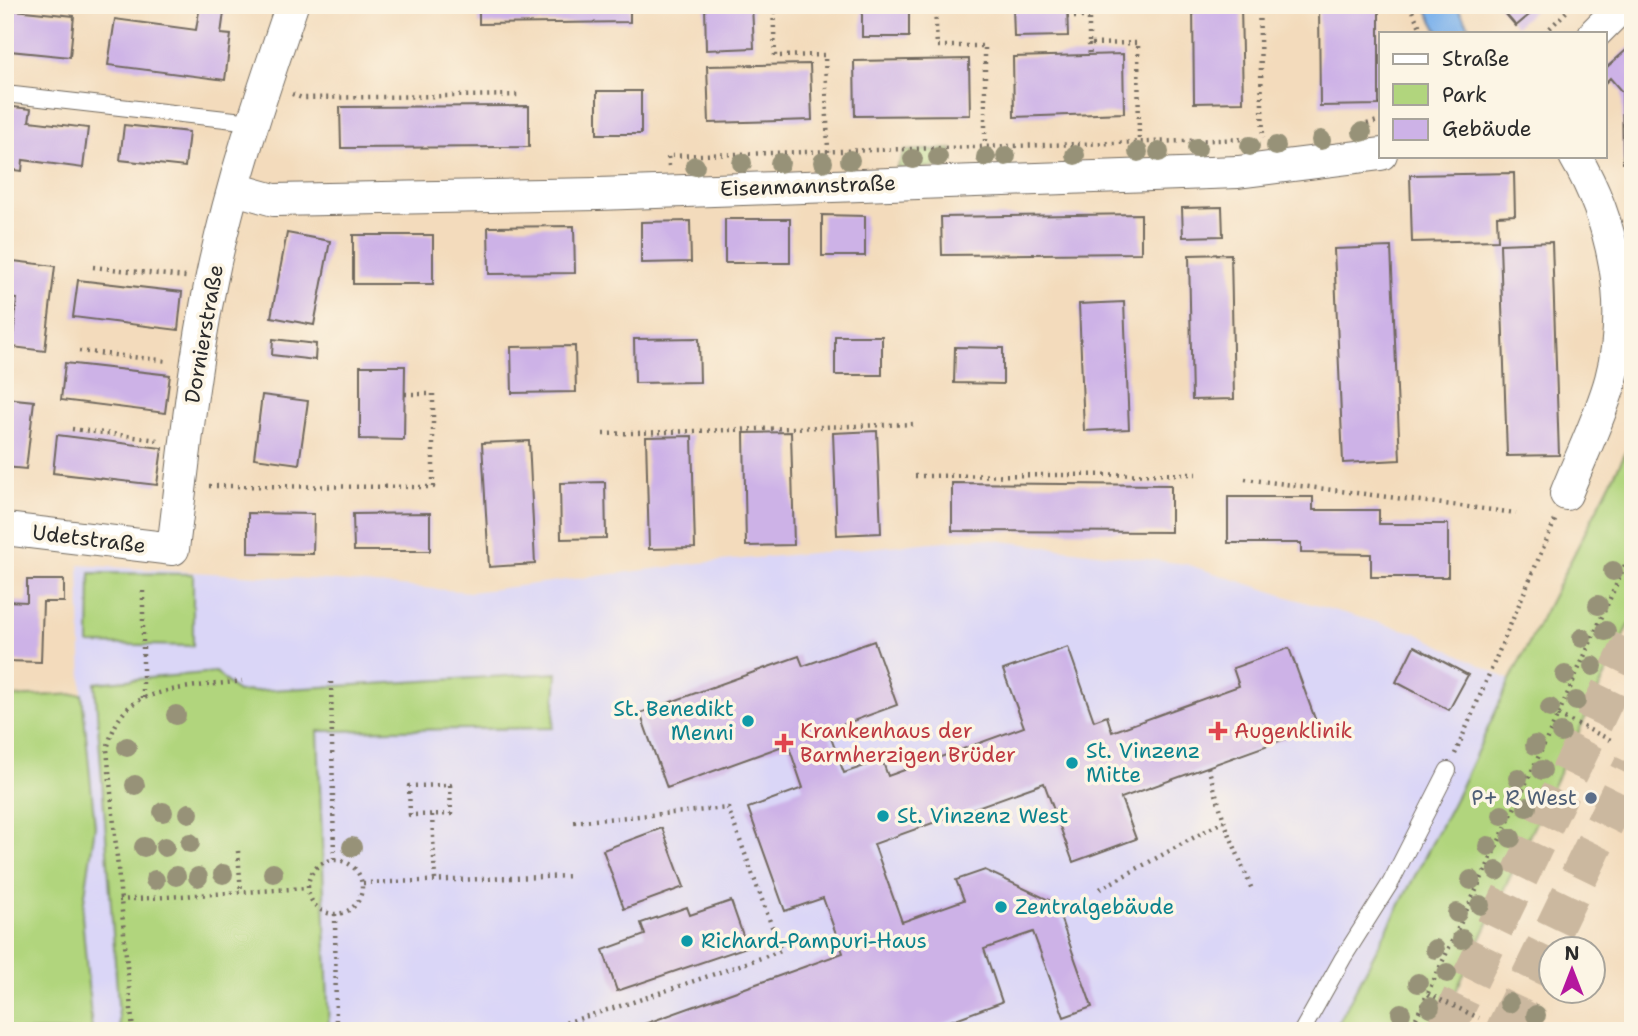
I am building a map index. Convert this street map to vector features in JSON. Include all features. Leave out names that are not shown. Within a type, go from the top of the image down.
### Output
[{"type":"street","name":"Dornierstraße","points":[[173,549],[196,365],[211,280],[252,122],[292,5]]},
{"type":"street","points":[[1596,32],[1623,5]]},
{"type":"street","name":"Eisenmannstraße","points":[[235,188],[274,200],[670,191],[1238,172],[1379,155]]},
{"type":"street","points":[[1566,494],[1611,380],[1619,324],[1616,267],[1601,212],[1576,158]]},
{"type":"street","name":"Udetstraße","points":[[5,529],[173,549]]},
{"type":"lane","points":[[5,94],[252,122]]},
{"type":"lane","points":[[1302,1031],[1343,958],[1391,882],[1448,770]]},
{"type":"path","points":[[773,5],[775,56],[825,55],[828,152]]},
{"type":"path","points":[[1089,5],[1090,55]]},
{"type":"path","points":[[1259,5],[1263,138]]},
{"type":"path","points":[[1409,5],[1422,32]]},
{"type":"path","points":[[1546,32],[1573,5]]},
{"type":"path","points":[[909,8],[935,6],[937,47],[985,46],[985,146]]},
{"type":"path","points":[[1067,17],[1089,17]]},
{"type":"path","points":[[1089,44],[1138,43],[1139,143]]},
{"type":"path","points":[[264,85],[302,98],[523,95]]},
{"type":"path","points":[[1365,125],[1379,121]]},
{"type":"path","points":[[670,191],[668,156],[1275,137]]},
{"type":"path","points":[[93,267],[211,280]]},
{"type":"path","points":[[79,351],[196,365]]},
{"type":"path","points":[[181,486],[433,487],[433,394],[405,394]]},
{"type":"path","points":[[603,434],[916,424]]},
{"type":"path","points":[[72,429],[186,444]]},
{"type":"path","points":[[915,476],[1196,474]]},
{"type":"path","points":[[1245,479],[1516,513]]},
{"type":"path","points":[[1448,770],[1566,494]]},
{"type":"path","points":[[1410,1031],[1558,715],[1633,547]]},
{"type":"path","points":[[143,591],[144,698]]},
{"type":"path","points":[[134,1031],[107,749],[112,729],[127,708],[144,698],[175,690],[242,681]]},
{"type":"path","points":[[331,682],[334,859]]},
{"type":"path","points":[[1558,715],[1613,741]]},
{"type":"path","points":[[1208,767],[1224,821],[1253,892]]},
{"type":"path","points":[[450,785],[451,814],[432,814],[410,815],[409,786],[450,785]]},
{"type":"path","points":[[539,1031],[781,951],[728,808],[573,822]]},
{"type":"path","points":[[432,814],[435,880]]},
{"type":"path","points":[[1100,889],[1224,821]]},
{"type":"path","points":[[237,851],[241,893]]},
{"type":"path","points":[[334,859],[348,862],[358,870],[363,883],[362,895],[356,905],[347,912],[335,914],[321,911],[311,901],[307,888],[310,873],[321,863],[334,859]]},
{"type":"path","points":[[363,883],[572,876]]},
{"type":"path","points":[[120,900],[307,888]]},
{"type":"path","points":[[335,914],[336,1031]]},
{"type":"path","points":[[1428,993],[1479,1018]]},
{"type":"shaded area","name":"Krankenhaus der Barmherzigen Brüder","points":[[978,538],[1186,564],[1304,602],[1416,633],[1510,680],[1458,793],[1334,1031],[92,1031],[82,915],[95,826],[82,694],[79,565],[471,592],[700,563]]},
{"type":"green space","points":[[952,149],[946,167],[897,168],[905,151]]},
{"type":"green space","points":[[1633,438],[1633,617],[1437,1031],[1334,1031],[1458,793],[1510,680]]},
{"type":"green space","points":[[90,573],[193,574],[193,646],[89,644]]},
{"type":"green space","points":[[216,672],[237,692],[557,673],[553,728],[318,731],[329,1031],[120,1031],[95,683]]},
{"type":"green space","points":[[82,694],[95,826],[82,915],[92,1031],[5,1031],[5,697]]},
{"type":"water","points":[[1424,5],[1456,5],[1472,32],[1438,32]]},
{"type":"building","points":[[200,5],[225,5],[221,34],[231,35],[225,80],[108,65],[115,19],[196,30]]},
{"type":"building","points":[[479,5],[630,5],[630,22],[479,24]]},
{"type":"building","points":[[705,5],[752,5],[754,48],[706,50]]},
{"type":"building","points":[[862,5],[909,5],[909,37],[862,37]]},
{"type":"building","points":[[1013,5],[1067,5],[1068,36],[1014,37]]},
{"type":"building","points":[[1193,5],[1241,5],[1243,102],[1194,103]]},
{"type":"building","points":[[1319,5],[1379,5],[1379,105],[1320,106]]},
{"type":"building","points":[[1498,5],[1541,5],[1516,26]]},
{"type":"building","points":[[14,10],[74,16],[70,57],[10,51]]},
{"type":"building","points":[[1633,44],[1633,163],[1623,163],[1622,92],[1610,78],[1606,82],[1606,68]]},
{"type":"building","points":[[1123,54],[1124,113],[1014,117],[1013,57]]},
{"type":"building","points":[[969,59],[970,115],[855,116],[854,61]]},
{"type":"building","points":[[810,64],[812,120],[709,123],[707,66]]},
{"type":"building","points":[[597,91],[641,91],[641,134],[597,134]]},
{"type":"building","points":[[5,106],[31,109],[29,121],[88,128],[83,168],[23,160],[22,171],[5,169]]},
{"type":"building","points":[[529,106],[529,147],[341,148],[340,107]]},
{"type":"building","points":[[124,125],[189,132],[185,167],[120,160]]},
{"type":"building","points":[[1514,173],[1515,215],[1497,216],[1498,240],[1412,242],[1410,175]]},
{"type":"building","points":[[1222,207],[1223,236],[1183,237],[1182,208]]},
{"type":"building","points":[[1141,214],[1141,253],[942,255],[941,217]]},
{"type":"building","points":[[822,215],[865,216],[865,256],[822,256]]},
{"type":"building","points":[[725,219],[790,219],[790,263],[725,263]]},
{"type":"building","points":[[690,221],[691,262],[641,263],[641,222]]},
{"type":"building","points":[[574,226],[575,273],[489,274],[488,227]]},
{"type":"building","points":[[287,233],[330,241],[314,325],[271,317]]},
{"type":"building","points":[[353,235],[433,235],[433,284],[353,284]]},
{"type":"building","points":[[1552,242],[1559,455],[1507,456],[1500,244]]},
{"type":"building","points":[[1391,247],[1400,460],[1343,463],[1334,249]]},
{"type":"building","points":[[1231,254],[1234,399],[1192,400],[1189,255]]},
{"type":"building","points":[[5,260],[55,266],[45,351],[12,347],[17,299],[5,298]]},
{"type":"building","points":[[78,280],[182,292],[178,330],[73,317]]},
{"type":"building","points":[[1124,302],[1129,429],[1084,431],[1079,304]]},
{"type":"building","points":[[835,336],[882,336],[882,375],[835,375]]},
{"type":"building","points":[[699,338],[700,382],[635,383],[634,339]]},
{"type":"building","points":[[273,339],[316,344],[315,360],[272,355]]},
{"type":"building","points":[[575,346],[576,392],[512,393],[511,347]]},
{"type":"building","points":[[955,347],[1003,348],[1003,384],[954,383]]},
{"type":"building","points":[[65,363],[170,375],[165,413],[61,400]]},
{"type":"building","points":[[360,366],[405,366],[404,440],[360,439]]},
{"type":"building","points":[[262,395],[308,401],[299,464],[254,458]]},
{"type":"building","points":[[5,398],[34,401],[26,469],[5,467]]},
{"type":"building","points":[[877,431],[881,533],[837,535],[833,433]]},
{"type":"building","points":[[791,432],[794,545],[746,546],[744,433]]},
{"type":"building","points":[[57,435],[162,448],[157,485],[53,473]]},
{"type":"building","points":[[692,436],[695,548],[649,549],[646,437]]},
{"type":"building","points":[[529,441],[535,564],[489,567],[482,443]]},
{"type":"building","points":[[605,482],[606,538],[561,539],[560,483]]},
{"type":"building","points":[[952,483],[1171,485],[1171,532],[952,531]]},
{"type":"building","points":[[1228,497],[1313,497],[1313,510],[1379,510],[1379,524],[1448,524],[1448,577],[1371,577],[1371,554],[1301,553],[1301,543],[1228,543]]},
{"type":"building","points":[[248,513],[314,514],[313,554],[248,553]]},
{"type":"building","points":[[430,513],[430,551],[354,551],[353,514]]},
{"type":"building","points":[[27,580],[64,580],[64,602],[43,602],[41,662],[5,661],[5,601],[27,602]]},
{"type":"building","points":[[874,641],[897,705],[828,730],[844,773],[882,760],[888,776],[1024,727],[1003,670],[1068,647],[1094,721],[1107,716],[1112,732],[1239,686],[1233,668],[1289,648],[1318,727],[1121,798],[1136,839],[1073,862],[1044,783],[874,844],[902,922],[964,900],[956,880],[985,870],[1055,903],[1092,1007],[1064,1017],[1033,932],[984,949],[1002,1002],[923,1031],[625,1031],[843,953],[823,898],[785,911],[748,808],[803,788],[788,744],[667,788],[640,713],[799,656],[803,666]]},
{"type":"building","points":[[1414,646],[1468,675],[1449,710],[1396,682]]},
{"type":"building","name":"Richard-Pampuri-Haus","points":[[662,828],[684,887],[624,909],[603,850]]},
{"type":"building","name":"Richard-Pampuri-Haus","points":[[731,901],[747,947],[617,991],[603,950],[645,935],[641,923],[687,907],[690,915]]},
{"type":"tunnel","points":[[1445,1031],[1633,641]]},
{"type":"tunnel","points":[[1504,1031],[1633,765]]},
{"type":"place","name":"St. Benedikt Menni","points":[[748,721]]},
{"type":"place","name":"Augenklinik","points":[[1218,731]]},
{"type":"place","name":"Krankenhaus der Barmherzigen Brüder","points":[[784,743]]},
{"type":"place","name":"St. Vinzenz Mitte","points":[[1072,763]]},
{"type":"place","name":"P+ R West","points":[[1591,798]]},
{"type":"place","name":"St. Vinzenz West","points":[[883,816]]},
{"type":"place","name":"Zentralgebäude","points":[[1001,907]]},
{"type":"place","name":"Richard-Pampuri-Haus","points":[[687,941]]}]
